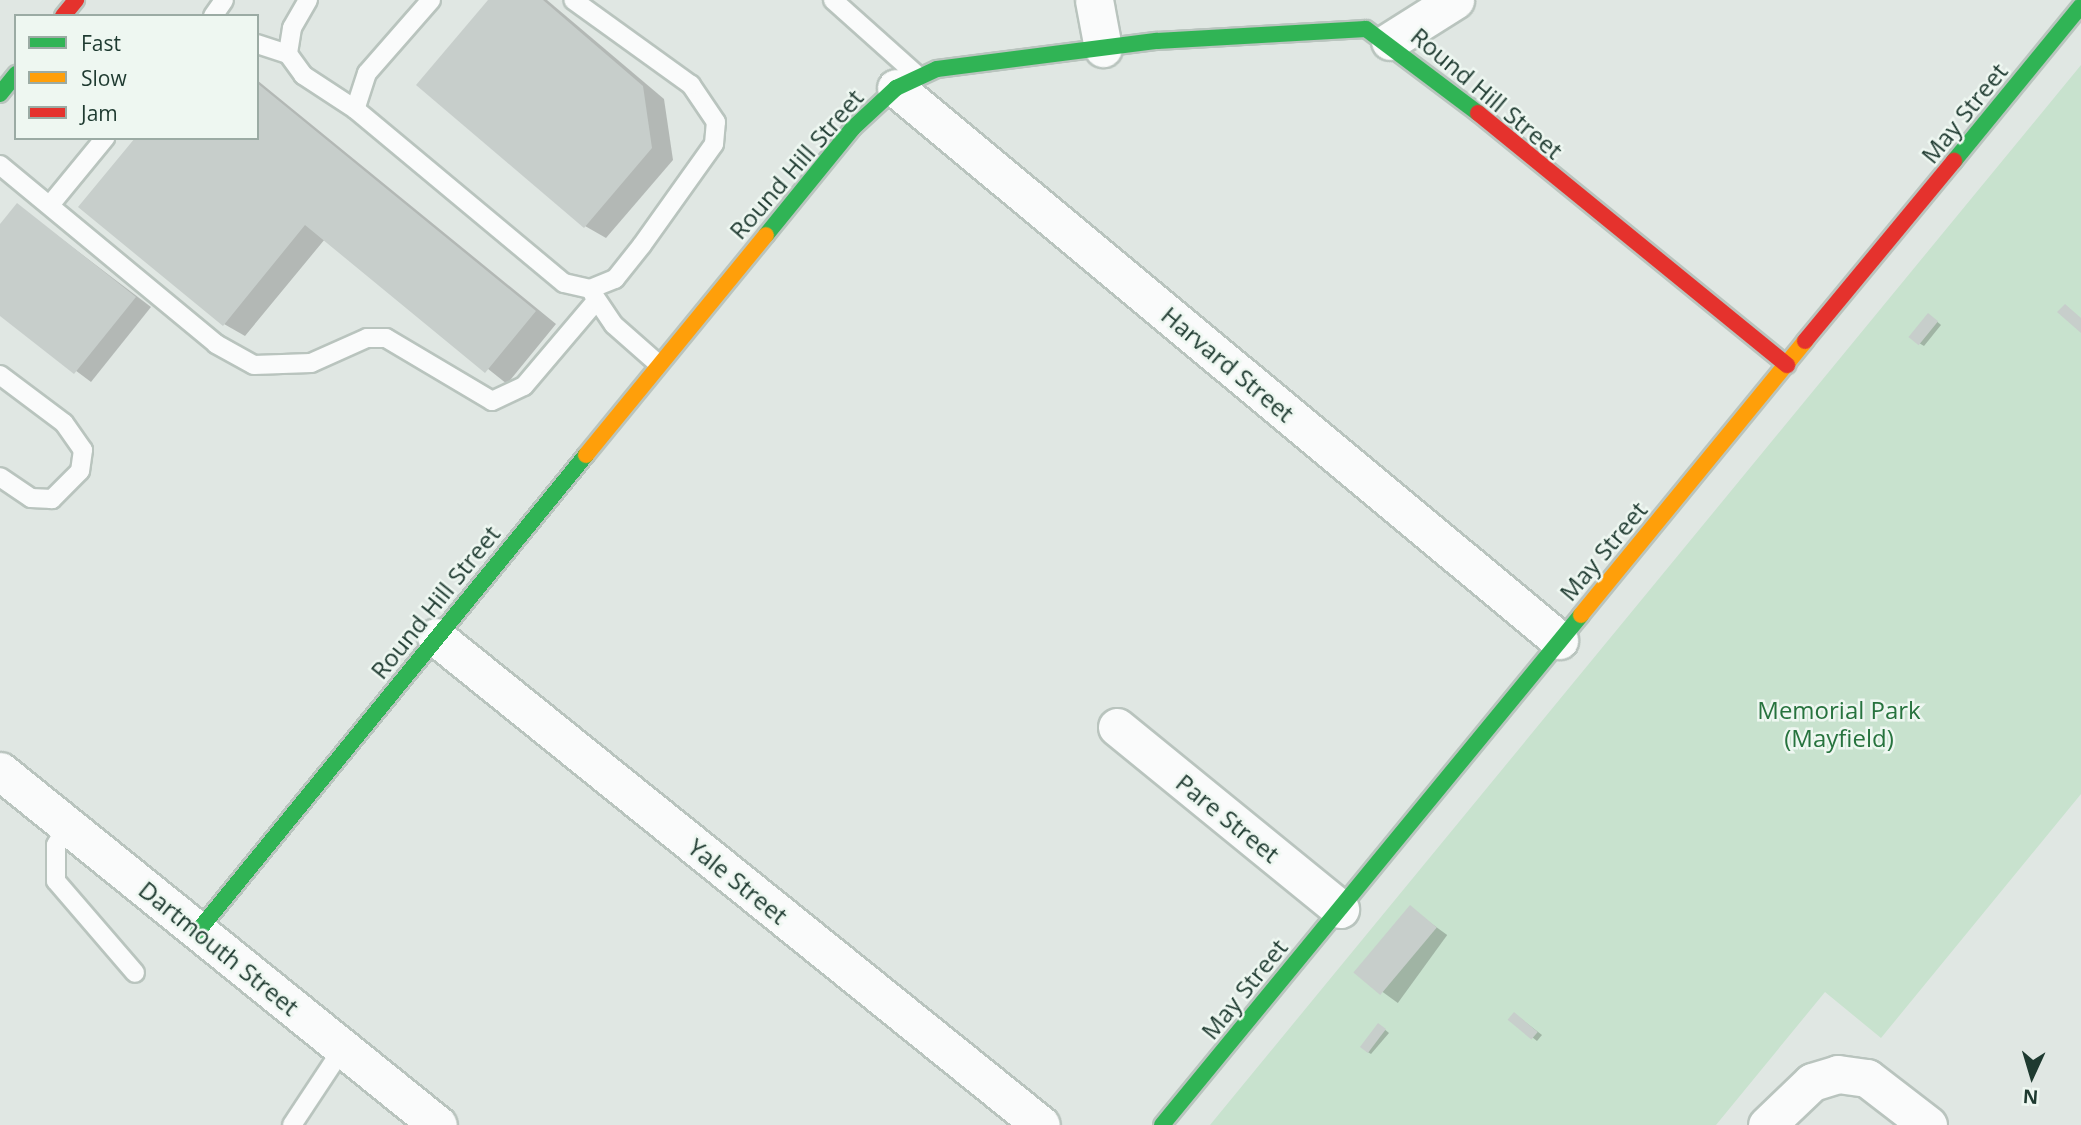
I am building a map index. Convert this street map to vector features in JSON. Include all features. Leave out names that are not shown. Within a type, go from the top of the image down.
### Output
[{"type":"street","points":[[65,14],[76,0]]},
{"type":"street","points":[[1094,0],[1103,48]]},
{"type":"street","points":[[1390,41],[1455,0]]},
{"type":"street","name":"May Street","points":[[1162,1125],[2081,6]]},
{"type":"street","name":"Round Hill Street","points":[[198,931],[656,362],[853,128],[907,82],[962,64],[1103,48],[1338,28],[1366,29],[1390,41],[1787,365]]},
{"type":"street","points":[[0,94],[14,76]]},
{"type":"street","name":"Harvard Street","points":[[907,82],[1559,639]]},
{"type":"street","name":"Yale Street","points":[[436,637],[1041,1125]]},
{"type":"street","name":"Pare Street","points":[[1117,727],[1340,909]]},
{"type":"street","name":"Dartmouth Street","points":[[0,771],[438,1125]]},
{"type":"street","points":[[1766,1125],[1812,1082],[1838,1074],[1867,1078],[1928,1125]]},
{"type":"lane","points":[[288,54],[292,28],[308,0]]},
{"type":"lane","points":[[355,109],[367,73],[431,0]]},
{"type":"lane","points":[[0,165],[216,344],[254,365],[311,363],[367,338],[386,338],[492,401],[524,386],[593,295],[615,279],[642,245],[714,144],[716,122],[691,85],[573,0]]},
{"type":"lane","points":[[833,0],[907,82]]},
{"type":"lane","points":[[259,45],[288,54],[303,75],[355,109],[379,135],[564,283],[593,295],[656,362]]},
{"type":"lane","points":[[50,205],[102,140]]},
{"type":"lane","points":[[0,374],[64,423],[83,450],[80,471],[52,499],[30,498],[0,477]]},
{"type":"lane","points":[[68,824],[56,845],[56,881],[135,973]]},
{"type":"lane","points":[[292,1125],[343,1048]]},
{"type":"green space","name":"Memorial Park (Mayfield)","points":[[2081,65],[2081,794],[1881,1038],[1825,992],[1716,1125],[1210,1125]]},
{"type":"building","points":[[488,0],[543,0],[643,86],[652,148],[584,228],[416,85]]},
{"type":"building","points":[[259,85],[536,311],[485,373],[305,225],[223,326],[78,207],[133,140],[259,140]]},
{"type":"building","points":[[17,203],[136,297],[74,374],[0,316],[0,224]]},
{"type":"building","points":[[2065,304],[2081,318],[2081,333],[2057,312]]},
{"type":"building","points":[[1928,313],[1938,321],[1919,345],[1908,337]]},
{"type":"building","points":[[1410,905],[1437,927],[1380,995],[1353,972]]},
{"type":"building","points":[[1514,1012],[1538,1032],[1531,1040],[1508,1020]]},
{"type":"building","points":[[1378,1023],[1386,1029],[1368,1053],[1360,1047]]},
{"type":"traffic: fast","points":[[1954,161],[2081,6]]},
{"type":"traffic: fast","points":[[766,235],[853,128],[896,88],[937,69],[1157,41],[1366,29],[1478,113]]},
{"type":"traffic: fast","points":[[0,94],[14,76]]},
{"type":"traffic: fast","points":[[198,931],[586,455]]},
{"type":"traffic: fast","points":[[1162,1125],[1581,615]]},
{"type":"traffic: slow","points":[[586,455],[766,235]]},
{"type":"traffic: slow","points":[[1581,615],[1805,341]]},
{"type":"traffic: jam","points":[[65,14],[76,0]]},
{"type":"traffic: jam","points":[[1478,113],[1787,365]]},
{"type":"traffic: jam","points":[[1805,341],[1954,161]]}]
